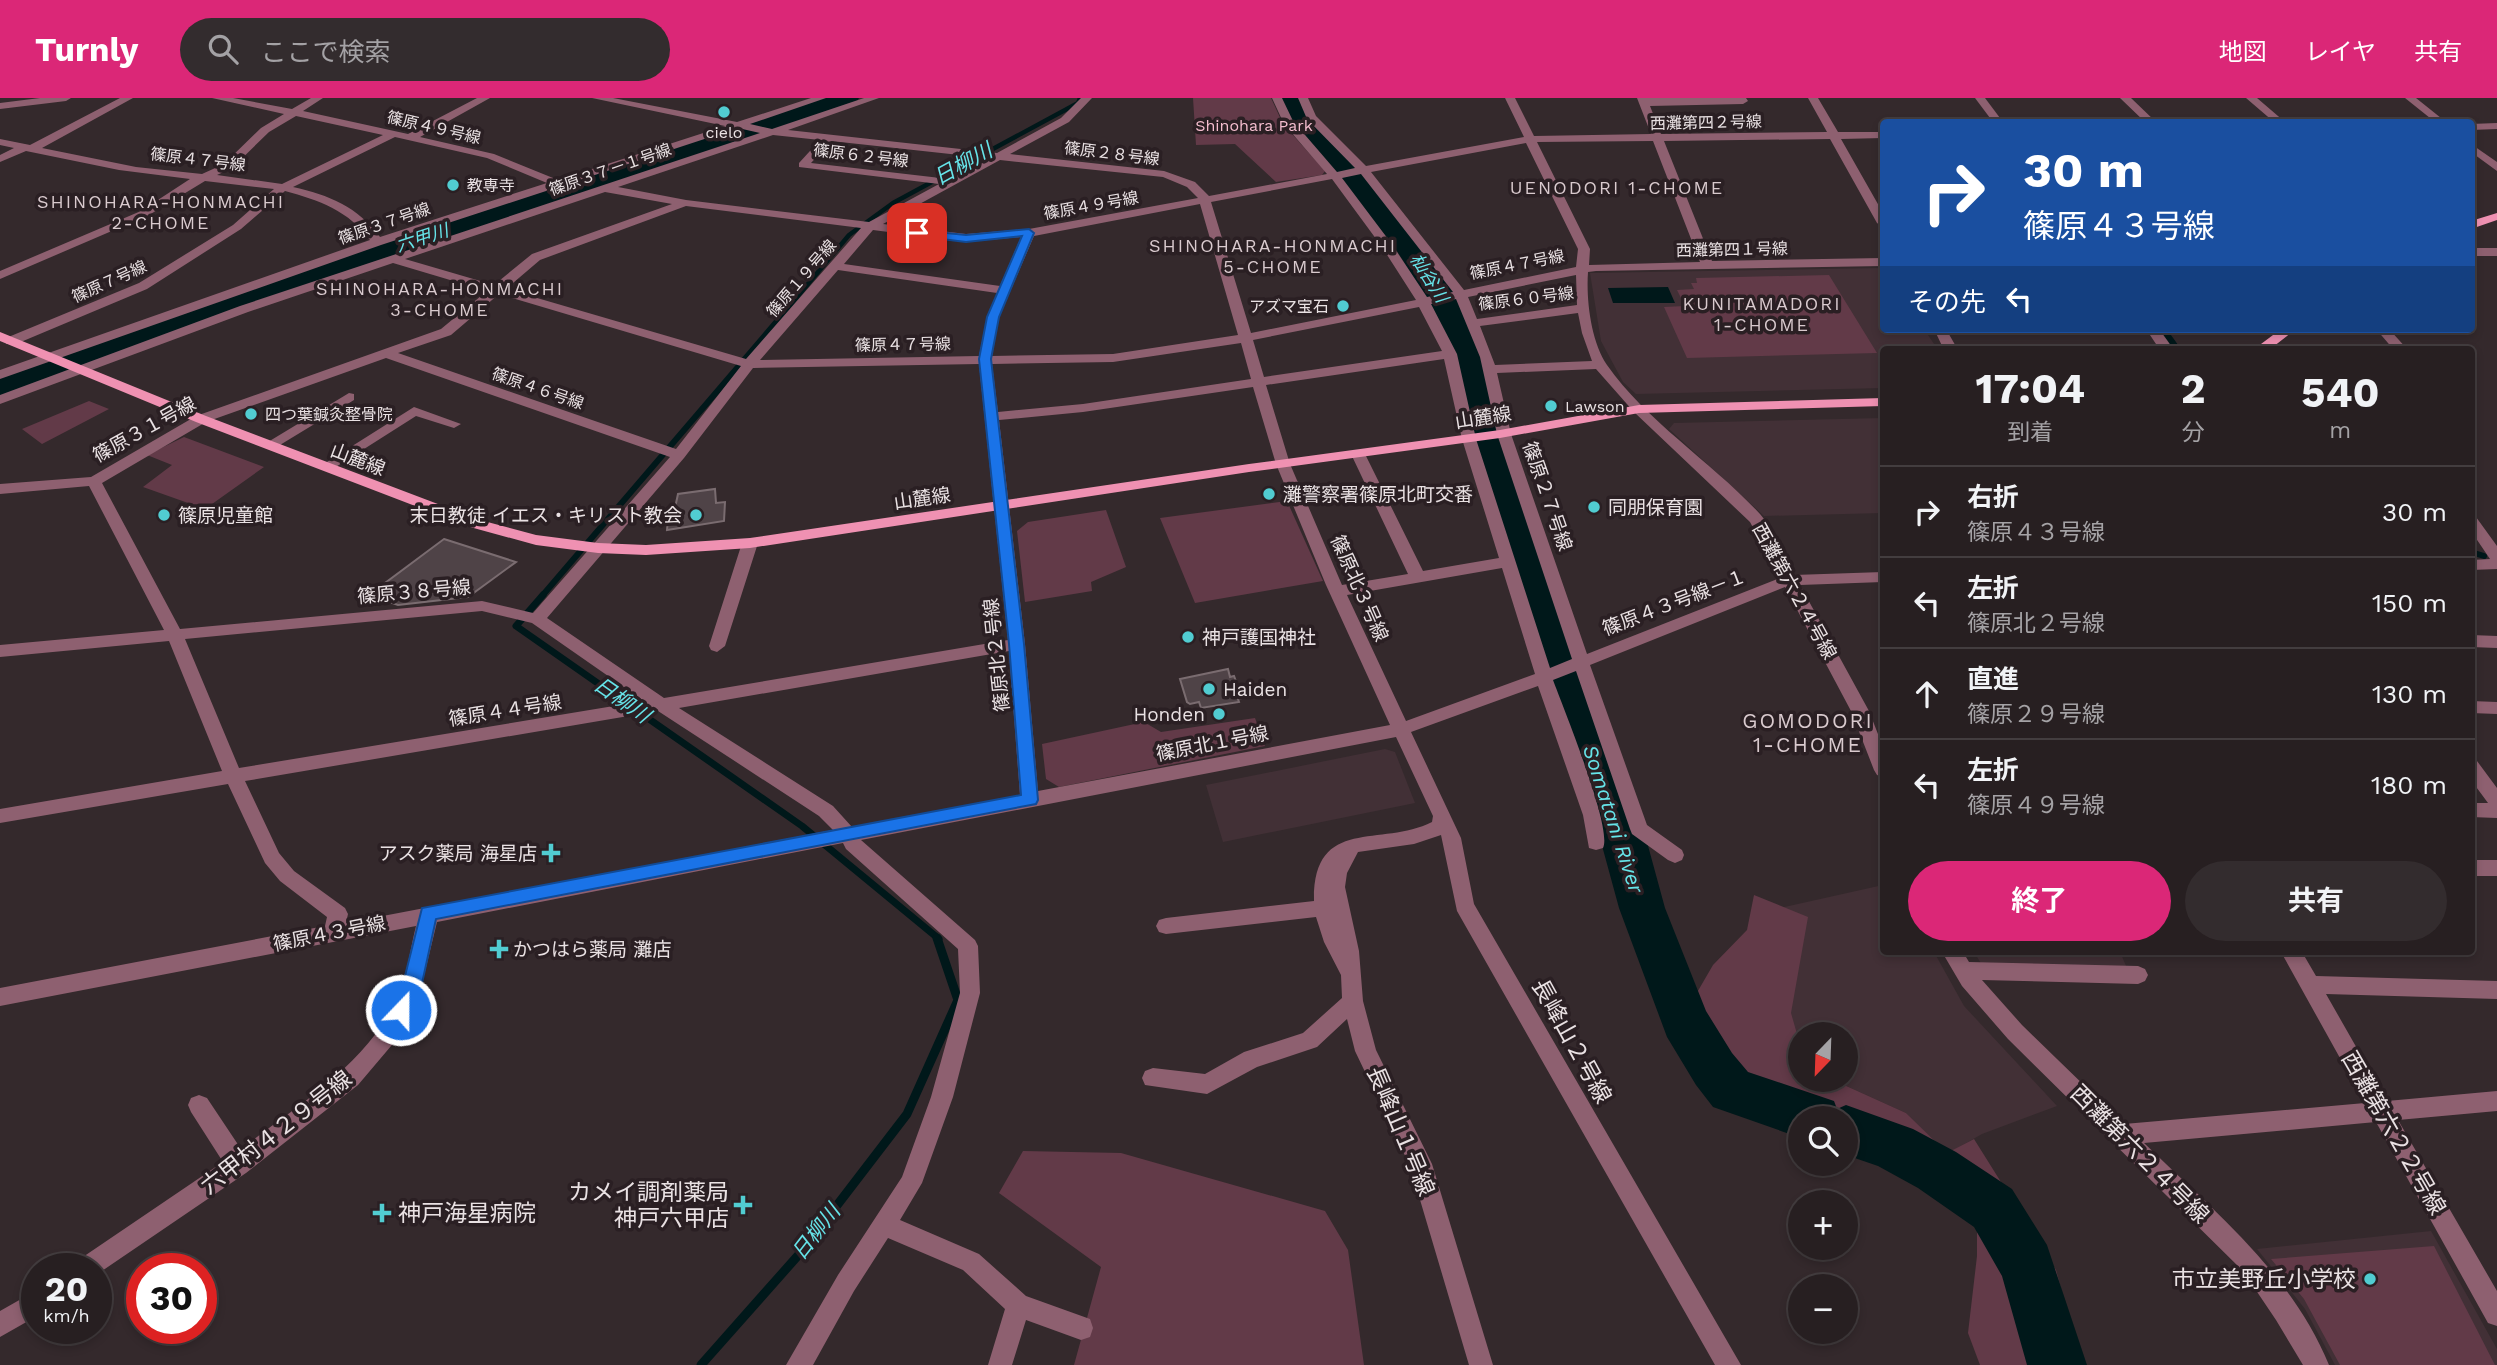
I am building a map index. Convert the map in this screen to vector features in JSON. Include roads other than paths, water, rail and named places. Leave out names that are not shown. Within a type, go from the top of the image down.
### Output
[{"type":"main road","points":[[2475,224],[2497,216]]},
{"type":"main road","points":[[2266,346],[2284,333]]},
{"type":"main road","name":"山麓線","points":[[6,339],[201,419],[489,529],[536,540],[598,548],[666,550],[750,543],[1502,434],[1639,409],[1880,402]]},
{"type":"street","points":[[0,106],[66,98]]},
{"type":"street","points":[[0,159],[29,148],[128,98]]},
{"type":"street","name":"篠原４９号線","points":[[217,98],[411,137],[490,156],[556,183]]},
{"type":"street","points":[[0,275],[145,213],[200,178],[229,166],[265,130],[318,98]]},
{"type":"street","points":[[411,137],[485,98]]},
{"type":"street","points":[[597,98],[737,125]]},
{"type":"street","name":"篠原３７号線","points":[[0,375],[377,242],[821,98]]},
{"type":"street","name":"篠原３７－１号線","points":[[0,400],[244,309],[874,98]]},
{"type":"street","name":"篠原１９号線","points":[[537,619],[678,455],[749,364],[868,227],[996,155],[1065,120],[1087,98]]},
{"type":"street","points":[[1277,98],[1288,122],[1335,176],[1387,246],[1422,300],[1450,354],[1471,438],[1508,562],[1592,815],[1596,843]]},
{"type":"street","name":"篠原２７号線","points":[[1303,98],[1311,117],[1364,171],[1460,293],[1490,369],[1502,434],[1578,662],[1639,829],[1675,855]]},
{"type":"street","points":[[1490,369],[1600,365],[1588,332],[1584,308],[1581,269],[1584,249],[1510,98]]},
{"type":"street","points":[[1707,265],[1643,101],[1743,102],[1741,98]]},
{"type":"street","points":[[1813,98],[1880,217]]},
{"type":"street","points":[[1980,98],[1996,119]]},
{"type":"street","points":[[2126,98],[2148,119]]},
{"type":"street","points":[[2251,98],[2276,119]]},
{"type":"street","points":[[2410,98],[2437,119]]},
{"type":"street","name":"篠原２８号線","points":[[737,125],[773,132],[1164,174],[1193,186],[1200,191],[1205,201]]},
{"type":"street","points":[[2475,127],[2497,126]]},
{"type":"street","name":"篠原７号線","points":[[6,339],[143,286],[237,227],[282,188],[393,134]]},
{"type":"street","name":"西灘第四２号線","points":[[1529,139],[1880,135]]},
{"type":"street","name":"篠原６２号線","points":[[829,137],[803,164],[947,182]]},
{"type":"street","points":[[1364,171],[1529,139]]},
{"type":"street","name":"篠原４７号線","points":[[0,142],[134,170],[282,188],[336,204],[359,218],[377,242]]},
{"type":"street","points":[[2475,149],[2497,168]]},
{"type":"street","name":"篠原４９号線","points":[[602,188],[686,203],[966,238],[1029,233],[1364,171]]},
{"type":"street","points":[[1205,201],[1283,464]]},
{"type":"street","name":"篠原３１号線","points":[[334,931],[338,914],[287,876],[272,858],[244,801],[175,635],[94,481],[201,419],[446,332],[536,257],[686,203]]},
{"type":"street","name":"篠原北２号線","points":[[1029,233],[993,317],[985,359],[1017,644],[1030,800]]},
{"type":"street","points":[[2475,252],[2497,252]]},
{"type":"street","name":"篠原４７号線","points":[[395,260],[749,364],[1113,358],[1168,352],[1581,269]]},
{"type":"street","name":"西灘第四１号線","points":[[1581,269],[1880,262]]},
{"type":"street","points":[[835,266],[1005,290]]},
{"type":"street","name":"篠原６０号線","points":[[1473,323],[1584,308]]},
{"type":"street","points":[[2386,333],[2397,346]]},
{"type":"street","name":"篠原４６号線","points":[[387,354],[678,455]]},
{"type":"street","points":[[992,417],[1083,408],[1450,354]]},
{"type":"street","name":"西灘第六２４号線","points":[[1600,365],[1639,409],[1756,519],[1860,711],[1880,762]]},
{"type":"street","points":[[270,445],[349,397]]},
{"type":"street","points":[[326,467],[414,411],[454,424]]},
{"type":"street","points":[[1358,454],[1418,577]]},
{"type":"street","name":"篠原北３号線","points":[[1283,464],[1337,591],[1402,729]]},
{"type":"street","points":[[0,489],[94,481]]},
{"type":"street","points":[[2475,526],[2497,558]]},
{"type":"street","points":[[718,646],[750,543]]},
{"type":"street","points":[[1337,591],[1508,562]]},
{"type":"street","points":[[2475,565],[2497,564]]},
{"type":"street","points":[[1789,579],[1880,577]]},
{"type":"street","name":"篠原４３号線－１","points":[[1547,676],[1789,579]]},
{"type":"street","name":"篠原３８号線","points":[[0,652],[482,606],[537,619],[659,707],[826,811],[843,835],[968,946],[970,993],[942,1097],[911,1183],[846,1283],[798,1365]]},
{"type":"street","points":[[2475,641],[2497,642]]},
{"type":"street","name":"篠原４４号線","points":[[0,816],[235,775],[659,707],[1017,644]]},
{"type":"street","points":[[1402,729],[1547,676]]},
{"type":"street","points":[[2475,707],[2497,708]]},
{"type":"street","name":"篠原北１号線","points":[[1030,800],[1402,729]]},
{"type":"street","name":"長峰山２号線","points":[[1402,729],[1452,838],[1464,905],[1729,1365]]},
{"type":"street","points":[[2475,772],[2497,802]]},
{"type":"street","name":"篠原４３号線","points":[[0,997],[1030,800]]},
{"type":"street","points":[[2475,810],[2497,811]]},
{"type":"street","name":"長峰山１号線","points":[[1441,815],[1441,826],[1429,834],[1377,838],[1351,847],[1337,873],[1331,907],[1349,951],[1353,1001],[1367,1051],[1421,1164],[1481,1365]]},
{"type":"street","points":[[2475,868],[2497,868]]},
{"type":"street","points":[[1166,926],[1331,907]]},
{"type":"street","name":"六甲村４２９号線","points":[[108,1253],[239,1164],[350,1078],[390,1031],[411,988],[429,914]]},
{"type":"street","name":"西灘第六２２号線","points":[[2293,955],[2497,1314]]},
{"type":"street","points":[[1958,961],[2138,975]]},
{"type":"street","name":"西灘第六２４号線","points":[[1958,961],[2015,1032],[2251,1263],[2285,1311],[2317,1365]]},
{"type":"street","points":[[2310,985],[2497,990]]},
{"type":"street","points":[[1153,1079],[1207,1084],[1251,1059],[1310,1040],[1353,1001]]},
{"type":"street","points":[[2119,1135],[2497,1101]]},
{"type":"street","points":[[199,1105],[239,1164]]},
{"type":"street","points":[[884,1225],[971,1262],[1018,1305],[1081,1328]]},
{"type":"street","points":[[1000,1365],[1018,1305]]},
{"type":"street","points":[[0,1325],[21,1312]]},
{"type":"water","points":[[1668,287],[1675,303],[1613,303],[1608,288]]},
{"type":"waterway","name":"六甲川","points":[[0,389],[267,290],[847,98]]},
{"type":"waterway","name":"日柳川","points":[[777,321],[849,235],[893,203],[1078,103],[1080,98]]},
{"type":"waterway","name":"Somatani River","points":[[1289,98],[1296,113],[1358,182],[1407,244],[1448,308],[1472,367],[1484,421],[1531,569],[1624,842],[1642,908],[1685,1021],[1714,1069],[1731,1090],[1788,1109]]},
{"type":"waterway","name":"日柳川","points":[[542,596],[779,319]]},
{"type":"waterway","points":[[2166,333],[2175,346]]},
{"type":"waterway","points":[[2475,553],[2484,556]]},
{"type":"waterway","name":"日柳川","points":[[543,595],[516,626],[802,826],[939,939]]},
{"type":"waterway","name":"日柳川","points":[[701,1365],[802,1251],[907,1114],[958,1000],[937,938]]},
{"type":"waterway","name":"Somatani River","points":[[1858,1134],[1894,1147],[1937,1170],[1993,1208],[2027,1265],[2057,1365]]},
{"type":"place","name":"cielo","points":[[724,112]]},
{"type":"place","name":"教専寺","points":[[453,185]]},
{"type":"place","name":"アズマ宝石","points":[[1343,306]]},
{"type":"place","name":"Lawson","points":[[1551,406]]},
{"type":"place","name":"四つ葉鍼灸整骨院","points":[[251,414]]},
{"type":"place","name":"灘警察署篠原北町交番","points":[[1269,494]]},
{"type":"place","name":"同朋保育園","points":[[1594,507]]},
{"type":"place","name":"篠原児童館","points":[[164,515]]},
{"type":"place","name":"末日教徒 イエス・キリスト教会","points":[[696,515]]},
{"type":"place","name":"神戸護国神社","points":[[1188,637]]},
{"type":"place","name":"Haiden","points":[[1209,689]]},
{"type":"place","name":"Honden","points":[[1219,714]]},
{"type":"place","name":"アスク薬局 海星店","points":[[551,853]]},
{"type":"place","name":"かつはら薬局 灘店","points":[[499,949]]},
{"type":"place","name":"カメイ調剤薬局 神戸六甲店","points":[[743,1205]]},
{"type":"place","name":"神戸海星病院","points":[[382,1213]]},
{"type":"place","name":"市立美野丘小学校","points":[[2370,1279]]},
{"type":"district","name":"UENODORI 1-CHOME","points":[[1617,188]]},
{"type":"district","name":"SHINOHARA-HONMACHI 2-CHOME","points":[[161,212]]},
{"type":"district","name":"SHINOHARA-HONMACHI 5-CHOME","points":[[1273,256]]},
{"type":"district","name":"SHINOHARA-HONMACHI 3-CHOME","points":[[440,299]]},
{"type":"district","name":"KUNITAMADORI 1-CHOME","points":[[1762,314]]},
{"type":"district","name":"GOMODORI 1-CHOME","points":[[1808,733]]},
{"type":"park label","name":"Shinohara Park","points":[[1254,125]]},
{"type":"water label","name":"杣谷川","points":[[1429,278]]}]
